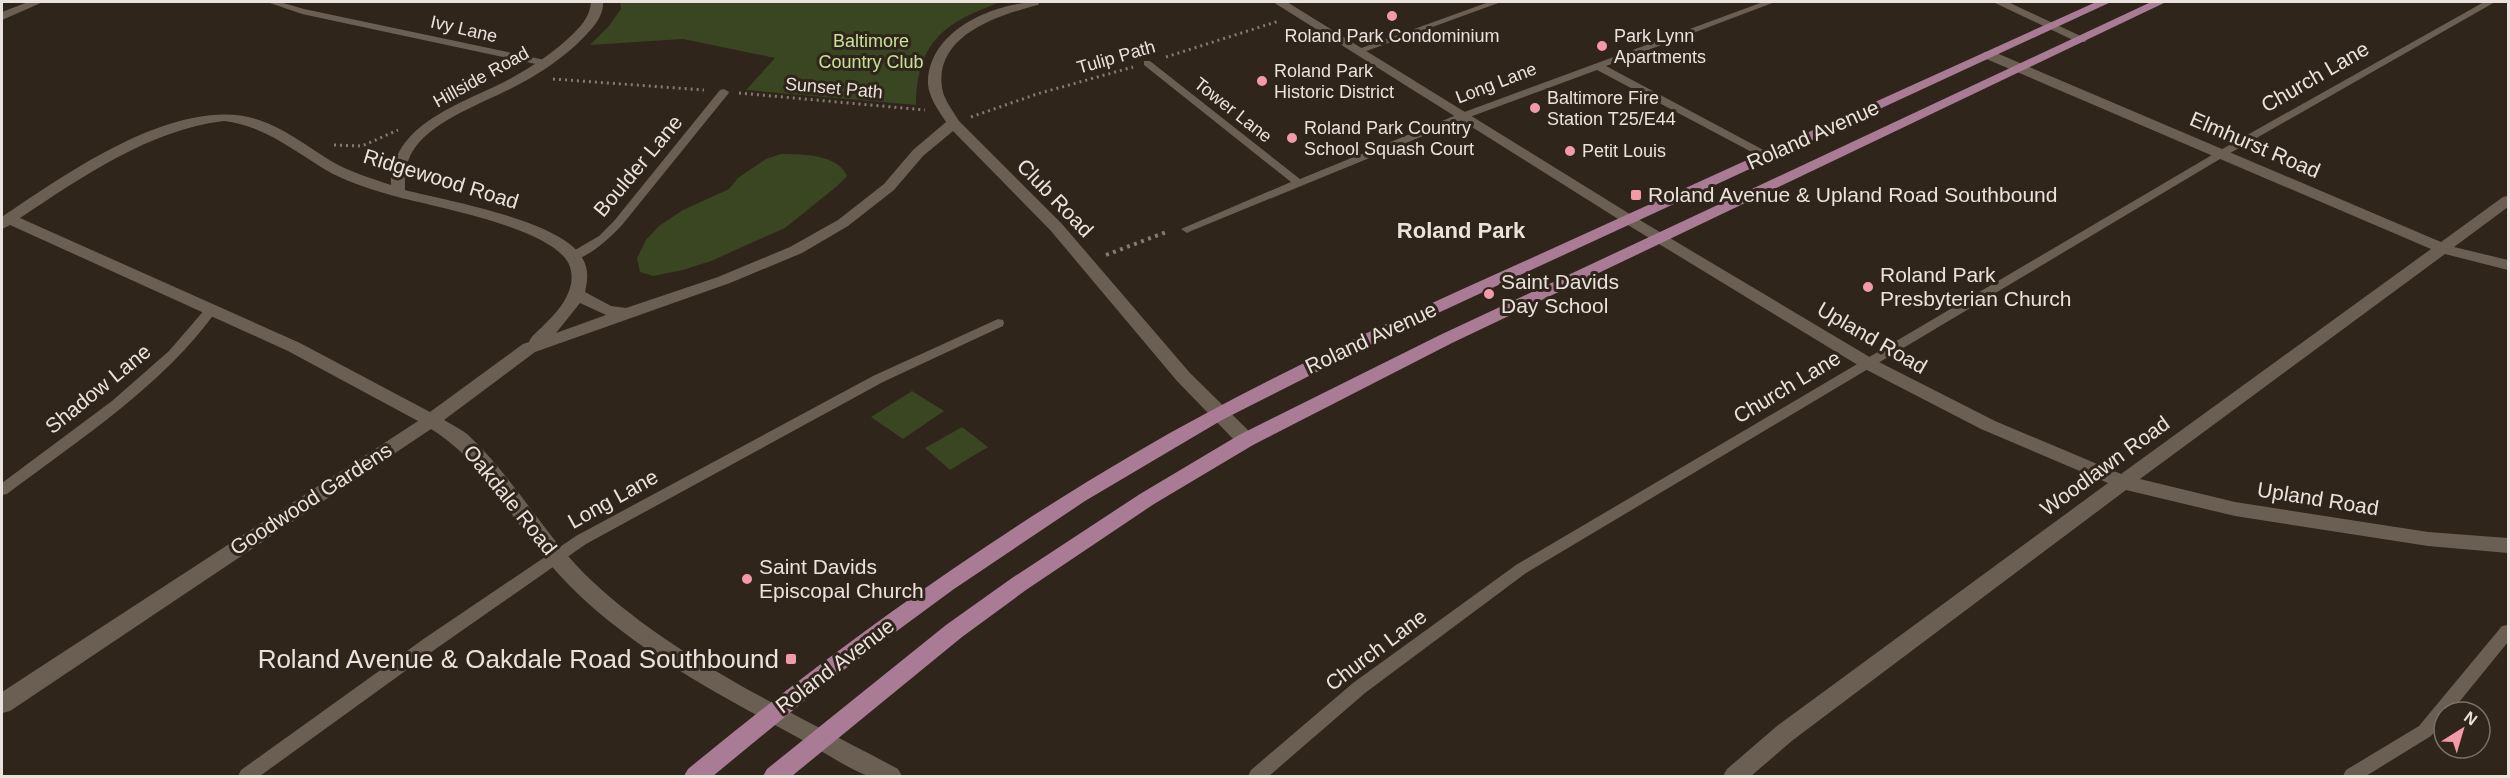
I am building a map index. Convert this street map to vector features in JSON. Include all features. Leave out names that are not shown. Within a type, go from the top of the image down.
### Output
[{"type":"main road","name":"Roland Avenue","points":[[696,777],[771,713],[861,645],[1020,534],[1120,470],[1216,415],[1356,344],[2105,2]]},
{"type":"main road","name":"Roland Avenue","points":[[774,777],[954,631],[1019,584],[1148,499],[1246,440],[1367,377],[2160,2]]},
{"type":"street","points":[[2,16],[37,2]]},
{"type":"street","name":"Hillside Road","points":[[398,192],[395,178],[398,166],[405,151],[423,132],[433,124],[545,63],[586,28],[597,7],[597,2]]},
{"type":"street","name":"Club Road","points":[[1034,2],[1016,6],[980,21],[947,45],[937,65],[935,86],[953,123],[1088,262],[1216,415],[1246,440]]},
{"type":"street","name":"Upland Road","points":[[1279,2],[1628,219],[1867,363],[1988,425],[2123,482],[2162,493],[2289,519],[2428,539],[2508,546]]},
{"type":"street","points":[[1999,2],[2081,39]]},
{"type":"street","name":"Elmhurst Road","points":[[1989,55],[2444,249],[2508,265]]},
{"type":"street","name":"Ridgewood Road","points":[[4,221],[141,140],[188,122],[224,117],[244,119],[264,126],[341,172],[398,192],[535,231],[574,256]]},
{"type":"street","name":"Goodwood Gardens","points":[[2,704],[432,420],[529,348],[762,265],[815,239],[843,223],[889,187],[918,153],[953,123]]},
{"type":"street","name":"Woodlawn Road","points":[[1735,777],[1785,733],[2508,200]]},
{"type":"street","name":"Oakdale Road","points":[[4,221],[294,347],[432,420],[460,438],[498,482],[555,556],[585,586],[652,641],[771,713],[890,777]]},
{"type":"street","points":[[529,348],[555,325],[577,294],[578,270],[574,256]]},
{"type":"street","points":[[577,294],[606,310],[629,314]]},
{"type":"lane","name":"Ivy Lane","points":[[272,2],[302,11],[545,63]]},
{"type":"lane","points":[[1358,51],[1496,2]]},
{"type":"lane","name":"Long Lane","points":[[1187,229],[1463,116],[1770,2]]},
{"type":"lane","name":"Church Lane","points":[[1257,777],[1293,743],[1359,688],[1521,569],[2222,154],[2490,2]]},
{"type":"lane","name":"Tower Lane","points":[[1147,63],[1299,183]]},
{"type":"lane","points":[[1598,66],[1767,156]]},
{"type":"lane","name":"Boulder Lane","points":[[574,256],[603,238],[618,223],[718,91]]},
{"type":"lane","name":"Shadow Lane","points":[[2,490],[117,404],[174,354],[211,310]]},
{"type":"lane","name":"Long Lane","points":[[247,777],[555,556],[581,540],[837,400],[998,323]]},
{"type":"lane","points":[[2352,777],[2426,731],[2508,631]]},
{"type":"path","name":"Tulip Path","points":[[971,117],[1037,94],[1268,25]]},
{"type":"path","points":[[546,78],[718,91]]},
{"type":"path","name":"Sunset Path","points":[[744,94],[922,110]]},
{"type":"path","points":[[334,145],[349,148],[372,145],[382,137],[404,128]]},
{"type":"path","points":[[1104,256],[1175,228],[1187,229]]},
{"type":"green space","name":"Baltimore Country Club","points":[[620,2],[1001,2],[964,18],[938,37],[922,65],[916,105],[746,90],[775,58],[683,39],[590,45],[609,26],[621,9]]},
{"type":"green space","points":[[781,154],[808,155],[827,159],[836,163],[847,176],[785,228],[711,261],[683,270],[653,276],[640,272],[637,258],[646,240],[659,226],[683,210],[729,189],[738,178],[766,159]]},
{"type":"green space","points":[[912,391],[944,411],[903,439],[871,417]]},
{"type":"green space","points":[[962,427],[988,447],[950,470],[925,448]]},
{"type":"place","name":"Roland Park Condominium","points":[[1392,16]]},
{"type":"place","name":"Park Lynn Apartments","points":[[1602,46]]},
{"type":"place","name":"Roland Park Historic District","points":[[1262,81]]},
{"type":"place","name":"Baltimore Fire Station T25/E44","points":[[1535,108]]},
{"type":"place","name":"Roland Park Country School Squash Court","points":[[1292,138]]},
{"type":"place","name":"Petit Louis","points":[[1570,151]]},
{"type":"place","name":"Roland Avenue & Upland Road Southbound","points":[[1636,195]]},
{"type":"place","name":"Roland Park Presbyterian Church","points":[[1868,287]]},
{"type":"place","name":"Saint Davids Day School","points":[[1489,294]]},
{"type":"place","name":"Saint Davids Episcopal Church","points":[[747,579]]},
{"type":"place","name":"Roland Avenue & Oakdale Road Southbound","points":[[791,659]]},
{"type":"district","name":"Roland Park","points":[[1461,230]]}]
